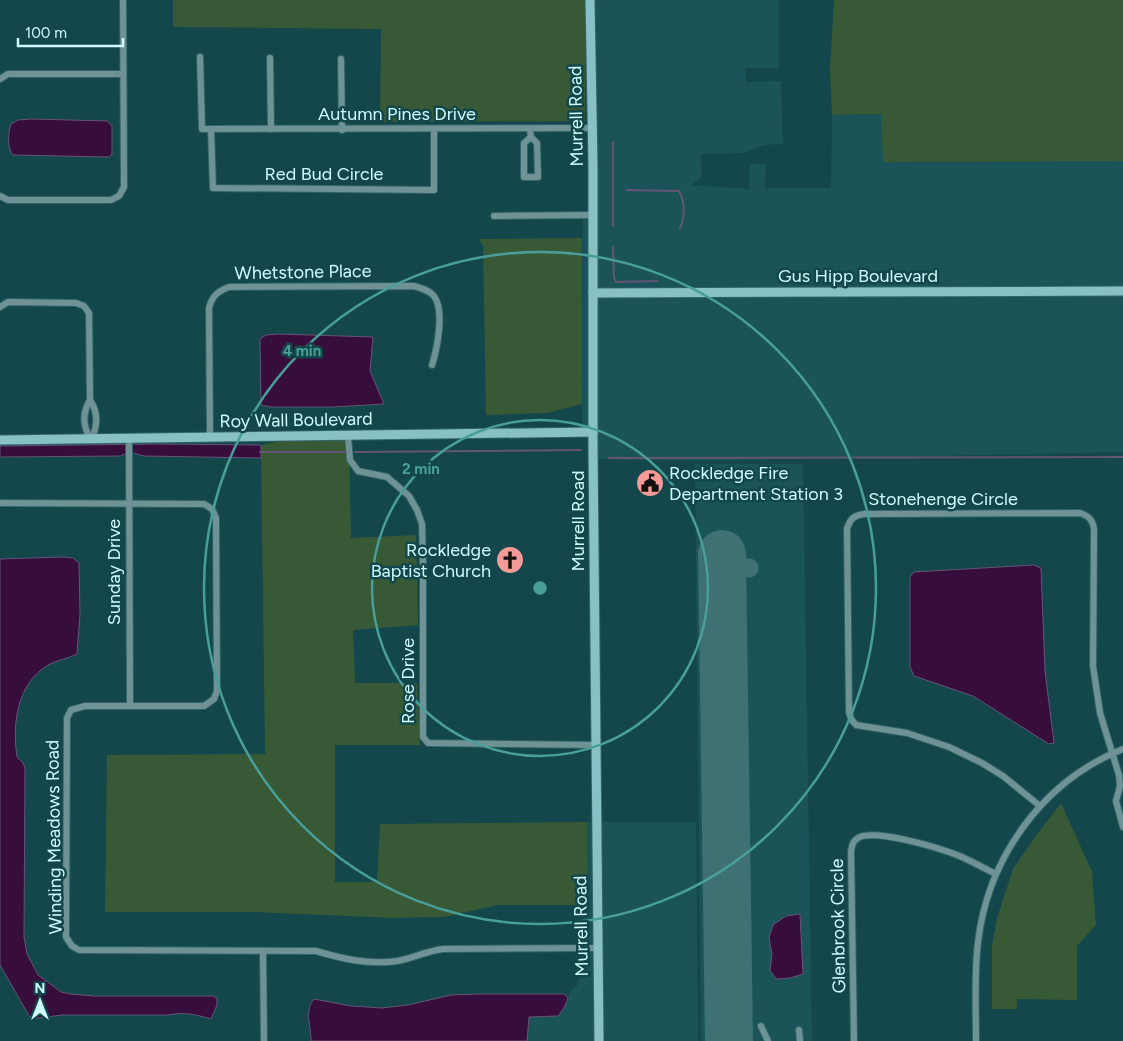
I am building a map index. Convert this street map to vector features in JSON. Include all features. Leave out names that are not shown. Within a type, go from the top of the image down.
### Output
[{"type":"street","points":[[0,196],[8,200],[111,200],[118,196],[124,187],[124,0]]},
{"type":"street","name":"Murrell Road","points":[[590,0],[593,128],[593,432],[598,1041]]},
{"type":"street","name":"Autumn Pines Drive","points":[[200,57],[202,129],[593,128]]},
{"type":"street","points":[[270,58],[271,129]]},
{"type":"street","points":[[342,59],[342,130]]},
{"type":"street","points":[[0,79],[8,74],[123,74]]},
{"type":"street","name":"Red Bud Circle","points":[[211,130],[213,188],[434,190],[434,129]]},
{"type":"street","points":[[530,129],[530,137],[524,143],[524,177],[538,177],[537,143],[530,137]]},
{"type":"street","points":[[494,216],[593,215]]},
{"type":"street","name":"Whetstone Place","points":[[210,438],[210,300],[215,294],[229,286],[414,286],[422,288],[429,291],[435,297],[439,306],[439,342],[432,365]]},
{"type":"street","name":"Gus Hipp Boulevard","points":[[593,293],[1123,291]]},
{"type":"street","points":[[0,306],[8,302],[76,303],[84,306],[89,313],[90,400],[86,408],[85,430],[91,440],[96,431],[96,408],[90,400]]},
{"type":"street","name":"Roy Wall Boulevard","points":[[0,440],[593,432]]},
{"type":"street","name":"Rose Drive","points":[[348,436],[350,460],[358,471],[387,478],[409,496],[422,524],[423,737],[428,743],[596,745]]},
{"type":"street","name":"Sunday Drive","points":[[129,439],[130,705]]},
{"type":"street","name":"Winding Meadows Road","points":[[0,503],[204,504],[212,509],[216,518],[217,691],[214,700],[204,706],[85,706],[71,710],[67,718],[66,937],[72,946],[79,950],[316,951],[350,961],[377,962],[399,960],[428,951],[443,949],[597,948]]},
{"type":"street","name":"Stonehenge Circle","points":[[1040,806],[1004,776],[948,747],[907,733],[856,725],[851,719],[849,712],[847,530],[852,518],[858,515],[874,514],[1080,513],[1088,516],[1093,523],[1094,530],[1093,666],[1100,712],[1113,753]]},
{"type":"street","points":[[976,1041],[978,942],[996,874],[1007,851],[1029,818],[1040,806],[1085,768],[1123,749]]},
{"type":"street","points":[[1113,753],[1120,786],[1116,801],[1123,827]]},
{"type":"street","name":"Glenbrook Circle","points":[[854,1041],[851,851],[852,844],[856,839],[866,836],[887,837],[928,845],[959,856],[996,874]]},
{"type":"street","points":[[263,951],[264,1041]]},
{"type":"street","points":[[761,1026],[768,1041]]},
{"type":"street","points":[[799,1030],[800,1041]]},
{"type":"shaded area","points":[[593,0],[779,0],[779,68],[745,68],[746,82],[781,81],[783,144],[764,145],[743,153],[701,154],[702,177],[691,185],[749,189],[750,164],[766,164],[765,188],[831,188],[832,115],[882,114],[883,162],[1123,161],[1123,287],[596,289]]},
{"type":"shaded area","points":[[18,120],[107,121],[112,126],[112,154],[109,157],[13,155],[9,140],[11,124]]},
{"type":"shaded area","points":[[583,219],[590,219],[590,428],[582,428]]},
{"type":"shaded area","points":[[1123,295],[1123,452],[694,461],[597,459],[596,297]]},
{"type":"shaded area","points":[[266,335],[373,337],[370,371],[384,404],[333,407],[271,407],[261,405],[260,339]]},
{"type":"shaded area","points":[[261,445],[261,458],[144,456],[130,452],[120,456],[0,457],[0,446]]},
{"type":"shaded area","points":[[695,464],[803,464],[812,1041],[701,1041]]},
{"type":"shaded area","points":[[73,558],[79,563],[80,614],[77,654],[51,663],[38,673],[23,693],[16,718],[17,757],[25,768],[24,937],[27,954],[38,975],[61,992],[95,996],[213,996],[217,998],[217,1005],[211,1019],[194,1015],[173,1014],[62,1015],[31,1019],[0,965],[0,559]]},
{"type":"shaded area","points":[[1034,565],[1041,568],[1045,671],[1054,743],[1049,744],[973,696],[914,676],[910,667],[910,577],[914,572]]},
{"type":"shaded area","points":[[587,822],[593,822],[595,1041],[527,1041],[529,1017],[558,1016],[568,1001],[570,991],[577,986],[580,974],[582,933],[580,905],[587,905]]},
{"type":"shaded area","points":[[600,822],[696,822],[698,1041],[602,1041]]},
{"type":"shaded area","points":[[800,914],[803,974],[790,978],[776,979],[770,970],[772,954],[769,938],[773,925],[786,916]]},
{"type":"shaded area","points":[[564,994],[568,998],[558,1016],[529,1017],[527,1041],[311,1041],[309,1009],[314,999],[351,1006],[382,1008],[408,1005],[451,995]]},
{"type":"green space","points":[[173,0],[586,0],[585,121],[380,122],[381,29],[173,27]]},
{"type":"green space","points":[[834,0],[1123,0],[1123,161],[883,162],[881,114],[832,115],[830,69]]},
{"type":"green space","points":[[582,238],[582,404],[547,413],[486,415],[483,246],[479,239]]},
{"type":"green space","points":[[349,440],[351,538],[416,535],[418,625],[353,630],[355,683],[417,683],[420,745],[335,745],[335,882],[377,882],[380,824],[587,822],[587,905],[498,905],[444,917],[393,918],[252,912],[105,912],[107,755],[265,754],[261,445],[281,441]]},
{"type":"green space","points":[[1061,803],[1092,872],[1096,925],[1077,946],[1077,1000],[1017,999],[1017,1009],[992,1009],[992,946],[997,918],[1013,869]]},
{"type":"waterway","points":[[613,142],[613,226]]},
{"type":"waterway","points":[[627,190],[679,191],[684,209],[680,228]]},
{"type":"waterway","points":[[613,247],[614,278],[616,282],[657,281]]},
{"type":"waterway","points":[[355,452],[581,450]]},
{"type":"waterway","points":[[260,452],[345,452]]},
{"type":"waterway","points":[[609,458],[1123,457]]},
{"type":"taxiway","points":[[722,565],[749,568]]},
{"type":"runway","points":[[722,554],[729,1041]]},
{"type":"place","name":"Rockledge Fire Department Station 3","points":[[650,483]]},
{"type":"place","name":"Rockledge Baptist Church","points":[[510,560]]}]
